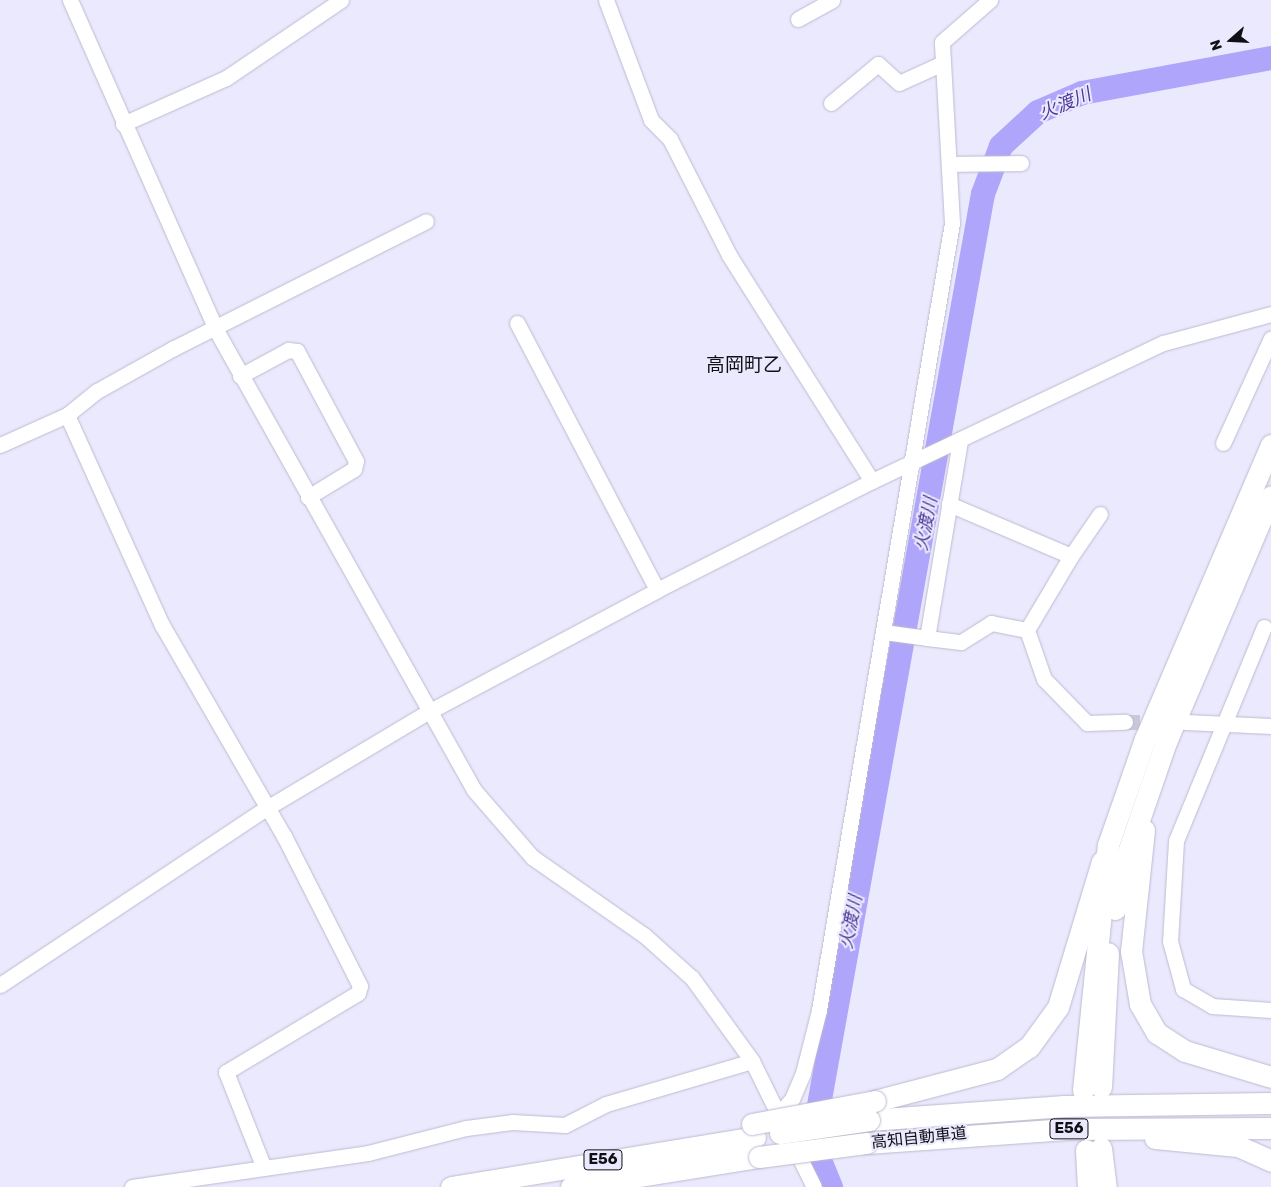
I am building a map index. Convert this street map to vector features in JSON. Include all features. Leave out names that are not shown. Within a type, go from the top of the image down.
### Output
[{"type":"highway","points":[[755,1139],[872,1111],[997,1069],[1029,1047],[1058,1007],[1072,968],[1086,900],[1108,845],[1145,739],[1271,445]]},
{"type":"highway","points":[[1108,845],[1092,1088],[1109,935],[1128,855],[1145,812],[1166,742],[1271,496]]},
{"type":"highway","points":[[1145,812],[1131,951],[1140,1004],[1157,1033],[1185,1052],[1271,1077]]},
{"type":"highway","name":"高知自動車道","points":[[872,1111],[1271,1103]]},
{"type":"highway","name":"高知自動車道","points":[[571,1187],[755,1139],[867,1143],[1066,1129],[1271,1128]]},
{"type":"highway","points":[[1066,1129],[1238,1146],[1271,1161]]},
{"type":"highway","name":"E56","points":[[451,1187],[600,1161],[755,1139]]},
{"type":"highway","points":[[1088,1187],[1094,1149],[1106,1187]]},
{"type":"street","points":[[70,0],[123,124],[216,330],[428,712],[492,816],[546,868],[669,954],[713,1002],[752,1061],[810,1185]]},
{"type":"street","points":[[123,124],[226,78],[341,0]]},
{"type":"street","points":[[606,0],[651,120],[670,139],[728,255],[872,481]]},
{"type":"street","points":[[798,19],[832,0]]},
{"type":"street","points":[[778,1114],[792,1098],[803,1073],[835,929],[888,632],[952,223],[951,164],[942,42],[949,33],[990,0]]},
{"type":"street","points":[[831,103],[878,64],[899,83],[943,63]]},
{"type":"street","points":[[951,164],[972,162],[1021,163]]},
{"type":"street","points":[[0,445],[67,415],[133,370],[216,330],[426,221]]},
{"type":"street","points":[[0,985],[265,809],[428,712],[657,590],[872,481],[1163,343],[1271,314]]},
{"type":"street","points":[[517,323],[657,590]]},
{"type":"street","points":[[1223,443],[1271,338]]},
{"type":"street","points":[[240,376],[288,350],[297,351],[356,461],[354,469],[308,497]]},
{"type":"street","points":[[67,415],[162,625],[265,809],[284,836],[360,986],[358,993],[226,1072],[264,1168]]},
{"type":"street","points":[[923,638],[949,504],[955,443]]},
{"type":"street","points":[[949,504],[1072,556]]},
{"type":"street","points":[[1100,514],[1072,556],[1028,630],[1044,679],[1088,723],[1125,722]]},
{"type":"street","points":[[888,632],[961,642],[991,623],[1028,630]]},
{"type":"street","points":[[1264,627],[1226,724],[1176,841],[1170,941],[1183,989],[1212,1006],[1271,1010]]},
{"type":"street","points":[[1185,722],[1271,726]]},
{"type":"street","points":[[132,1187],[206,1183],[264,1168],[368,1153],[466,1128],[512,1122],[565,1125],[606,1104],[752,1061]]},
{"type":"waterway","name":"火渡川","points":[[814,1133],[983,194],[1001,146],[1038,112],[1082,93],[1271,58]]},
{"type":"waterway","name":"火渡川","points":[[813,1143],[831,1187]]},
{"type":"tunnel","points":[[1125,722],[1161,722]]},
{"type":"district","name":"高岡町乙","points":[[744,365]]}]
